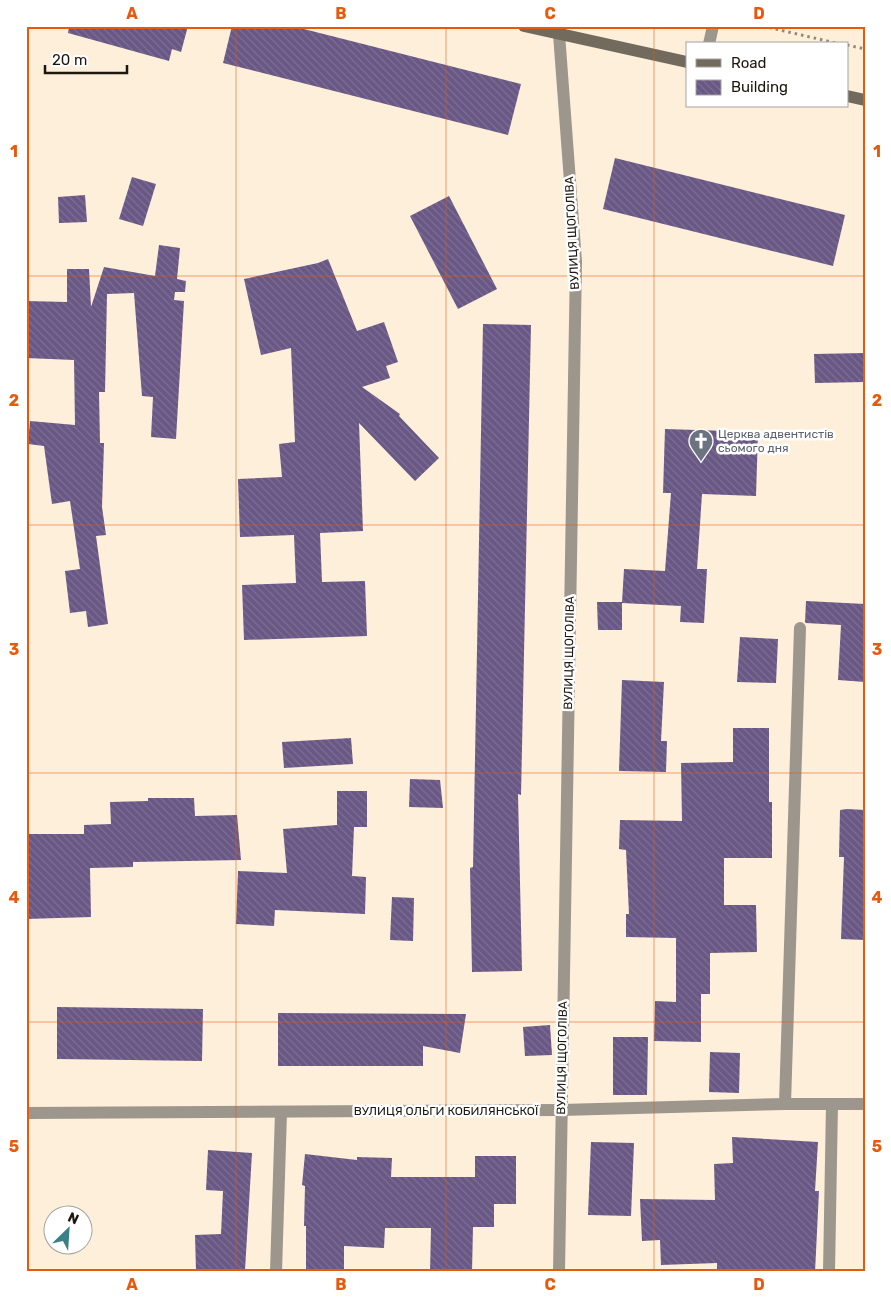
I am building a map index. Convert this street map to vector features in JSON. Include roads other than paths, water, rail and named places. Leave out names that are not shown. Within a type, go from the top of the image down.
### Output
[{"type":"main road","points":[[524,26],[686,62]]},
{"type":"main road","points":[[848,96],[865,100]]},
{"type":"street","points":[[709,42],[713,26]]},
{"type":"street","name":"ВУЛИЦЯ ЩОГОЛІВА","points":[[558,1272],[576,262],[559,34]]},
{"type":"street","points":[[785,1104],[800,628]]},
{"type":"street","name":"ВУЛИЦЯ ОЛЬГИ КОБИЛЯНСЬКОЇ","points":[[26,1114],[561,1110],[785,1104],[865,1104]]},
{"type":"street","points":[[829,1272],[832,1104]]},
{"type":"street","points":[[276,1272],[281,1112]]},
{"type":"place","name":"Церква адвентистів сьомого дня","points":[[701,462]]}]
